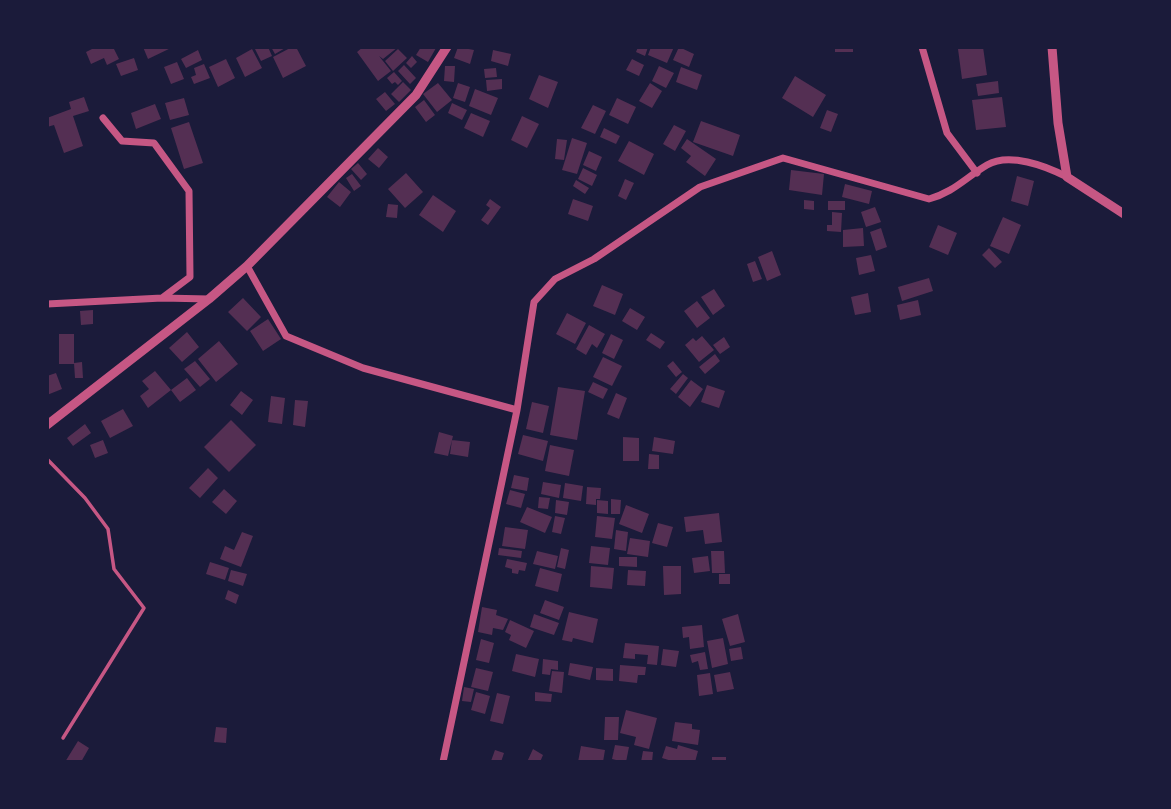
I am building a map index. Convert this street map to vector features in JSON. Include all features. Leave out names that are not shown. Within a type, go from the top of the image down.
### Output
[{"type":"street","points":[[47,425],[209,299],[247,266],[416,95],[447,47]]},
{"type":"street","points":[[922,47],[947,132],[977,173]]},
{"type":"street","points":[[1052,47],[1058,123],[1067,177]]},
{"type":"street","points":[[103,118],[122,141],[153,143],[189,191],[190,278],[162,298]]},
{"type":"street","points":[[443,762],[517,410],[534,302],[555,279],[594,259],[700,187],[783,158],[929,199],[947,194],[988,165],[1004,160],[1044,165],[1124,214]]},
{"type":"street","points":[[247,266],[286,337],[363,368],[517,410]]},
{"type":"street","points":[[47,304],[162,298],[209,299]]},
{"type":"lane","points":[[47,459],[85,498],[108,529],[114,569],[144,608],[63,738]]},
{"type":"building","points":[[96,47],[113,47],[119,59],[107,65],[104,58],[91,64],[86,52]]},
{"type":"building","points":[[143,47],[173,47],[148,59]]},
{"type":"building","points":[[254,47],[268,47],[272,56],[261,61]]},
{"type":"building","points":[[271,47],[287,47],[275,54]]},
{"type":"building","points":[[296,47],[306,66],[283,78],[273,57]]},
{"type":"building","points":[[363,47],[398,47],[383,59],[379,56],[391,71],[378,81],[357,52]]},
{"type":"building","points":[[421,47],[436,48],[428,62],[416,55]]},
{"type":"building","points":[[458,47],[474,50],[470,64],[454,58]]},
{"type":"building","points":[[638,47],[648,47],[645,56],[636,52]]},
{"type":"building","points":[[651,47],[674,47],[667,63],[648,55]]},
{"type":"building","points":[[679,47],[694,54],[689,67],[673,60]]},
{"type":"building","points":[[835,47],[853,47],[853,52],[835,52]]},
{"type":"building","points":[[983,47],[987,75],[962,79],[958,49]]},
{"type":"building","points":[[252,49],[262,68],[245,77],[236,58]]},
{"type":"building","points":[[398,49],[407,58],[393,71],[385,61]]},
{"type":"building","points":[[198,50],[202,60],[186,68],[181,59]]},
{"type":"building","points":[[493,50],[511,54],[508,66],[491,61]]},
{"type":"building","points":[[412,56],[417,62],[411,68],[406,63]]},
{"type":"building","points":[[134,58],[138,70],[121,76],[116,64]]},
{"type":"building","points":[[226,59],[235,78],[218,87],[209,67]]},
{"type":"building","points":[[632,59],[644,65],[639,76],[626,70]]},
{"type":"building","points":[[177,62],[184,79],[171,84],[164,67]]},
{"type":"building","points":[[204,64],[210,78],[194,84],[191,77],[196,75],[194,68]]},
{"type":"building","points":[[404,65],[416,78],[410,84],[398,71]]},
{"type":"building","points":[[445,66],[455,66],[454,82],[444,81]]},
{"type":"building","points":[[659,66],[674,73],[666,88],[652,81]]},
{"type":"building","points":[[681,67],[702,75],[697,90],[676,82]]},
{"type":"building","points":[[496,68],[497,77],[485,78],[484,69]]},
{"type":"building","points":[[394,72],[402,81],[398,85],[395,82],[392,84],[387,78]]},
{"type":"building","points":[[539,75],[558,82],[548,108],[529,99]]},
{"type":"building","points":[[795,76],[826,95],[813,117],[782,98]]},
{"type":"building","points":[[502,79],[502,89],[487,91],[486,80]]},
{"type":"building","points":[[998,81],[999,93],[978,96],[976,84]]},
{"type":"building","points":[[403,82],[411,90],[399,102],[391,94]]},
{"type":"building","points":[[438,83],[452,100],[437,112],[423,94]]},
{"type":"building","points":[[458,83],[470,87],[465,102],[453,98]]},
{"type":"building","points":[[650,83],[662,91],[652,108],[639,101]]},
{"type":"building","points":[[475,89],[498,98],[491,115],[469,106]]},
{"type":"building","points":[[385,92],[395,104],[386,111],[376,99]]},
{"type":"building","points":[[84,97],[89,111],[73,116],[83,146],[64,153],[54,125],[47,127],[47,118],[71,109],[69,102]]},
{"type":"building","points":[[1002,97],[1006,127],[976,130],[972,100]]},
{"type":"building","points":[[184,98],[189,115],[170,120],[165,103]]},
{"type":"building","points":[[617,98],[636,107],[628,124],[609,115]]},
{"type":"building","points":[[424,100],[435,115],[426,122],[415,107]]},
{"type":"building","points":[[452,103],[467,110],[462,120],[448,113]]},
{"type":"building","points":[[155,104],[161,119],[136,129],[131,113]]},
{"type":"building","points":[[593,105],[606,111],[595,134],[581,128]]},
{"type":"building","points":[[827,110],[838,114],[831,132],[820,128]]},
{"type":"building","points":[[471,113],[490,121],[483,137],[464,128]]},
{"type":"building","points":[[522,116],[539,124],[527,148],[511,140]]},
{"type":"building","points":[[701,121],[740,135],[733,156],[693,142]]},
{"type":"building","points":[[189,122],[203,163],[184,169],[171,128]]},
{"type":"building","points":[[674,125],[686,131],[675,151],[663,144]]},
{"type":"building","points":[[604,128],[620,136],[616,144],[600,137]]},
{"type":"building","points":[[572,138],[587,143],[577,174],[562,170]]},
{"type":"building","points":[[557,139],[567,140],[564,160],[555,159]]},
{"type":"building","points":[[687,139],[716,159],[705,176],[686,162],[691,156],[681,148]]},
{"type":"building","points":[[629,141],[654,154],[644,175],[618,161]]},
{"type":"building","points":[[378,148],[388,157],[379,168],[368,159]]},
{"type":"building","points":[[589,151],[602,157],[596,171],[583,165]]},
{"type":"building","points":[[358,163],[367,174],[361,180],[351,169]]},
{"type":"building","points":[[583,168],[597,175],[592,186],[578,179]]},
{"type":"building","points":[[791,170],[824,174],[822,195],[789,190]]},
{"type":"building","points":[[406,173],[423,192],[405,208],[388,189]]},
{"type":"building","points":[[352,174],[361,186],[354,191],[346,178]]},
{"type":"building","points":[[1017,176],[1034,181],[1028,206],[1011,201]]},
{"type":"building","points":[[625,179],[634,183],[626,200],[618,196]]},
{"type":"building","points":[[576,180],[589,188],[585,194],[573,186]]},
{"type":"building","points":[[339,182],[351,192],[340,207],[327,197]]},
{"type":"building","points":[[845,184],[872,191],[869,204],[842,197]]},
{"type":"building","points":[[433,195],[456,211],[443,232],[419,215]]},
{"type":"building","points":[[490,199],[501,207],[488,225],[481,220],[490,208],[486,205]]},
{"type":"building","points":[[573,199],[593,206],[588,221],[568,214]]},
{"type":"building","points":[[804,200],[814,201],[814,210],[804,209]]},
{"type":"building","points":[[828,201],[845,201],[845,210],[828,210]]},
{"type":"building","points":[[388,204],[398,205],[397,218],[386,217]]},
{"type":"building","points":[[875,207],[881,222],[866,227],[861,212]]},
{"type":"building","points":[[832,212],[842,213],[841,232],[827,231],[827,225],[832,225]]},
{"type":"building","points":[[1003,217],[1021,225],[1009,254],[990,246]]},
{"type":"building","points":[[938,225],[957,233],[948,255],[929,247]]},
{"type":"building","points":[[863,228],[864,246],[843,247],[843,230]]},
{"type":"building","points":[[881,228],[887,247],[876,251],[870,232]]},
{"type":"building","points":[[989,248],[1002,262],[995,268],[982,255]]},
{"type":"building","points":[[772,251],[781,275],[767,281],[758,257]]},
{"type":"building","points":[[871,255],[875,271],[859,275],[856,258]]},
{"type":"building","points":[[755,261],[762,279],[753,282],[747,264]]},
{"type":"building","points":[[929,278],[933,291],[902,301],[898,287]]},
{"type":"building","points":[[602,285],[623,294],[615,315],[593,306]]},
{"type":"building","points":[[714,289],[725,306],[713,315],[701,297]]},
{"type":"building","points":[[868,293],[871,312],[855,315],[851,297]]},
{"type":"building","points":[[243,298],[261,317],[247,331],[228,312]]},
{"type":"building","points":[[918,300],[921,315],[900,320],[897,305]]},
{"type":"building","points":[[697,301],[710,318],[697,328],[684,311]]},
{"type":"building","points":[[630,308],[645,317],[637,330],[622,321]]},
{"type":"building","points":[[93,310],[93,324],[81,325],[80,311]]},
{"type":"building","points":[[567,313],[586,323],[575,344],[556,334]]},
{"type":"building","points":[[268,319],[281,339],[263,351],[250,331]]},
{"type":"building","points":[[589,325],[605,334],[597,348],[592,344],[586,355],[576,349]]},
{"type":"building","points":[[187,332],[199,347],[182,362],[169,348]]},
{"type":"building","points":[[651,333],[665,342],[660,349],[646,340]]},
{"type":"building","points":[[59,334],[74,334],[74,364],[59,364]]},
{"type":"building","points":[[611,334],[623,340],[614,359],[602,353]]},
{"type":"building","points":[[702,336],[714,350],[699,362],[685,345],[693,338],[696,341]]},
{"type":"building","points":[[724,337],[730,347],[720,354],[713,345]]},
{"type":"building","points":[[219,341],[238,364],[216,382],[198,359]]},
{"type":"building","points":[[715,354],[720,361],[705,374],[699,367]]},
{"type":"building","points":[[603,357],[622,366],[612,386],[593,377]]},
{"type":"building","points":[[195,361],[210,379],[200,387],[184,369]]},
{"type":"building","points":[[673,361],[682,372],[676,377],[667,366]]},
{"type":"building","points":[[82,362],[83,378],[75,378],[74,363]]},
{"type":"building","points":[[155,371],[171,390],[148,408],[140,396],[149,389],[142,381]]},
{"type":"building","points":[[56,373],[62,389],[47,395],[47,376]]},
{"type":"building","points":[[683,374],[688,378],[676,394],[670,389]]},
{"type":"building","points":[[187,378],[196,390],[180,402],[171,390]]},
{"type":"building","points":[[691,380],[703,389],[690,407],[678,397]]},
{"type":"building","points":[[593,382],[608,389],[603,399],[588,392]]},
{"type":"building","points":[[707,385],[725,391],[719,408],[701,402]]},
{"type":"building","points":[[558,387],[585,391],[577,440],[550,435]]},
{"type":"building","points":[[241,391],[253,400],[242,415],[230,405]]},
{"type":"building","points":[[616,393],[627,398],[619,419],[607,414]]},
{"type":"building","points":[[271,396],[285,398],[282,424],[268,422]]},
{"type":"building","points":[[295,400],[308,401],[305,427],[293,425]]},
{"type":"building","points":[[532,402],[549,406],[543,433],[526,429]]},
{"type":"building","points":[[123,409],[133,426],[110,438],[101,421]]},
{"type":"building","points":[[231,420],[256,445],[229,472],[204,447]]},
{"type":"building","points":[[85,424],[91,433],[73,446],[67,438]]},
{"type":"building","points":[[439,432],[453,436],[448,456],[434,453]]},
{"type":"building","points":[[523,435],[548,441],[543,461],[518,454]]},
{"type":"building","points":[[623,437],[639,438],[639,461],[623,461]]},
{"type":"building","points":[[654,437],[675,441],[673,454],[652,451]]},
{"type":"building","points":[[103,440],[108,453],[95,458],[90,445]]},
{"type":"building","points":[[452,440],[470,442],[468,457],[450,454]]},
{"type":"building","points":[[550,445],[574,450],[569,476],[545,471]]},
{"type":"building","points":[[649,454],[659,455],[659,469],[648,469]]},
{"type":"building","points":[[208,468],[218,478],[200,498],[189,488]]},
{"type":"building","points":[[514,475],[529,478],[527,491],[511,488]]},
{"type":"building","points":[[543,482],[561,485],[559,498],[541,494]]},
{"type":"building","points":[[565,483],[583,486],[581,501],[563,498]]},
{"type":"building","points":[[587,487],[601,488],[600,499],[596,499],[596,505],[586,504]]},
{"type":"building","points":[[224,489],[237,501],[226,514],[212,502]]},
{"type":"building","points":[[510,490],[525,494],[521,508],[506,504]]},
{"type":"building","points":[[539,497],[550,498],[548,509],[538,508]]},
{"type":"building","points":[[611,499],[621,500],[620,514],[611,514]]},
{"type":"building","points":[[556,500],[569,502],[567,515],[555,513]]},
{"type":"building","points":[[597,500],[608,501],[608,514],[597,513]]},
{"type":"building","points":[[626,505],[649,514],[642,533],[619,524]]},
{"type":"building","points":[[527,507],[552,517],[545,533],[520,522]]},
{"type":"building","points":[[719,513],[722,542],[705,544],[703,530],[686,532],[684,517]]},
{"type":"building","points":[[555,516],[565,518],[561,534],[552,532]]},
{"type":"building","points":[[597,516],[615,518],[612,539],[595,537]]},
{"type":"building","points":[[658,523],[673,527],[667,547],[652,543]]},
{"type":"building","points":[[505,527],[528,530],[525,549],[502,546]]},
{"type":"building","points":[[616,530],[628,532],[626,551],[614,549]]},
{"type":"building","points":[[242,532],[253,536],[241,567],[220,559],[225,546],[234,550]]},
{"type":"building","points":[[630,538],[650,541],[648,557],[627,554]]},
{"type":"building","points":[[591,546],[610,548],[608,565],[589,563]]},
{"type":"building","points":[[499,548],[522,551],[521,558],[498,555]]},
{"type":"building","points":[[561,548],[569,550],[565,569],[557,567]]},
{"type":"building","points":[[537,551],[558,556],[555,569],[533,564]]},
{"type":"building","points":[[711,551],[724,551],[725,573],[712,573]]},
{"type":"building","points":[[708,556],[710,571],[694,573],[692,558]]},
{"type":"building","points":[[619,557],[637,557],[637,567],[619,566]]},
{"type":"building","points":[[507,559],[527,563],[525,571],[512,573],[512,569],[505,567]]},
{"type":"building","points":[[210,562],[229,568],[225,580],[206,574]]},
{"type":"building","points":[[591,566],[614,568],[612,589],[590,587]]},
{"type":"building","points":[[663,566],[681,566],[681,594],[664,595]]},
{"type":"building","points":[[540,568],[562,574],[558,592],[535,586]]},
{"type":"building","points":[[231,570],[247,574],[243,586],[228,581]]},
{"type":"building","points":[[628,570],[646,571],[645,586],[627,585]]},
{"type":"building","points":[[719,574],[730,574],[730,584],[719,584]]},
{"type":"building","points":[[228,590],[239,595],[236,604],[225,599]]},
{"type":"building","points":[[545,600],[564,607],[559,620],[540,613]]},
{"type":"building","points":[[482,607],[497,610],[496,615],[508,619],[503,630],[493,628],[492,635],[478,632]]},
{"type":"building","points":[[569,612],[598,619],[593,643],[573,638],[572,642],[562,640]]},
{"type":"building","points":[[534,614],[559,623],[554,635],[530,627]]},
{"type":"building","points":[[738,614],[745,642],[730,646],[722,619]]},
{"type":"building","points":[[510,620],[534,631],[526,648],[509,640],[511,635],[505,632]]},
{"type":"building","points":[[702,625],[704,647],[690,649],[689,637],[683,638],[682,627]]},
{"type":"building","points":[[723,638],[728,664],[712,668],[707,641]]},
{"type":"building","points":[[481,639],[494,643],[489,663],[476,660]]},
{"type":"building","points":[[625,643],[659,646],[657,665],[647,664],[648,655],[635,654],[635,659],[623,658]]},
{"type":"building","points":[[741,647],[743,659],[731,661],[729,649]]},
{"type":"building","points":[[663,649],[679,651],[676,667],[661,665]]},
{"type":"building","points":[[705,652],[708,669],[700,670],[698,661],[692,663],[690,655]]},
{"type":"building","points":[[516,654],[539,659],[535,677],[512,671]]},
{"type":"building","points":[[543,659],[558,661],[558,670],[551,669],[550,675],[542,674]]},
{"type":"building","points":[[570,663],[593,667],[590,680],[568,675]]},
{"type":"building","points":[[620,665],[646,667],[645,675],[638,675],[637,683],[619,681]]},
{"type":"building","points":[[476,668],[493,672],[488,691],[471,687]]},
{"type":"building","points":[[596,668],[613,669],[613,681],[596,680]]},
{"type":"building","points":[[552,671],[564,672],[562,693],[549,691]]},
{"type":"building","points":[[730,672],[734,689],[717,692],[714,675]]},
{"type":"building","points":[[710,673],[713,694],[699,696],[697,675]]},
{"type":"building","points":[[464,687],[474,689],[471,702],[462,701]]},
{"type":"building","points":[[476,692],[490,696],[485,714],[471,710]]},
{"type":"building","points":[[535,692],[552,694],[551,702],[535,701]]},
{"type":"building","points":[[497,693],[510,696],[503,724],[490,721]]},
{"type":"building","points":[[626,710],[657,718],[649,749],[634,745],[636,737],[620,733]]},
{"type":"building","points":[[605,717],[619,717],[618,740],[604,740]]},
{"type":"building","points":[[675,722],[692,724],[692,729],[700,730],[698,745],[672,741]]},
{"type":"building","points":[[216,727],[227,728],[226,743],[214,742]]},
{"type":"building","points":[[78,741],[89,748],[81,762],[65,762]]},
{"type":"building","points":[[615,745],[629,747],[626,762],[612,759]]},
{"type":"building","points":[[678,745],[698,751],[695,762],[675,762],[662,758],[666,746],[677,749]]},
{"type":"building","points":[[581,746],[605,750],[603,762],[578,762]]},
{"type":"building","points":[[533,749],[543,755],[540,762],[527,762]]},
{"type":"building","points":[[495,750],[504,753],[501,762],[491,761]]},
{"type":"building","points":[[643,751],[653,752],[652,762],[641,762]]},
{"type":"building","points":[[712,757],[726,757],[726,762],[712,762]]}]
